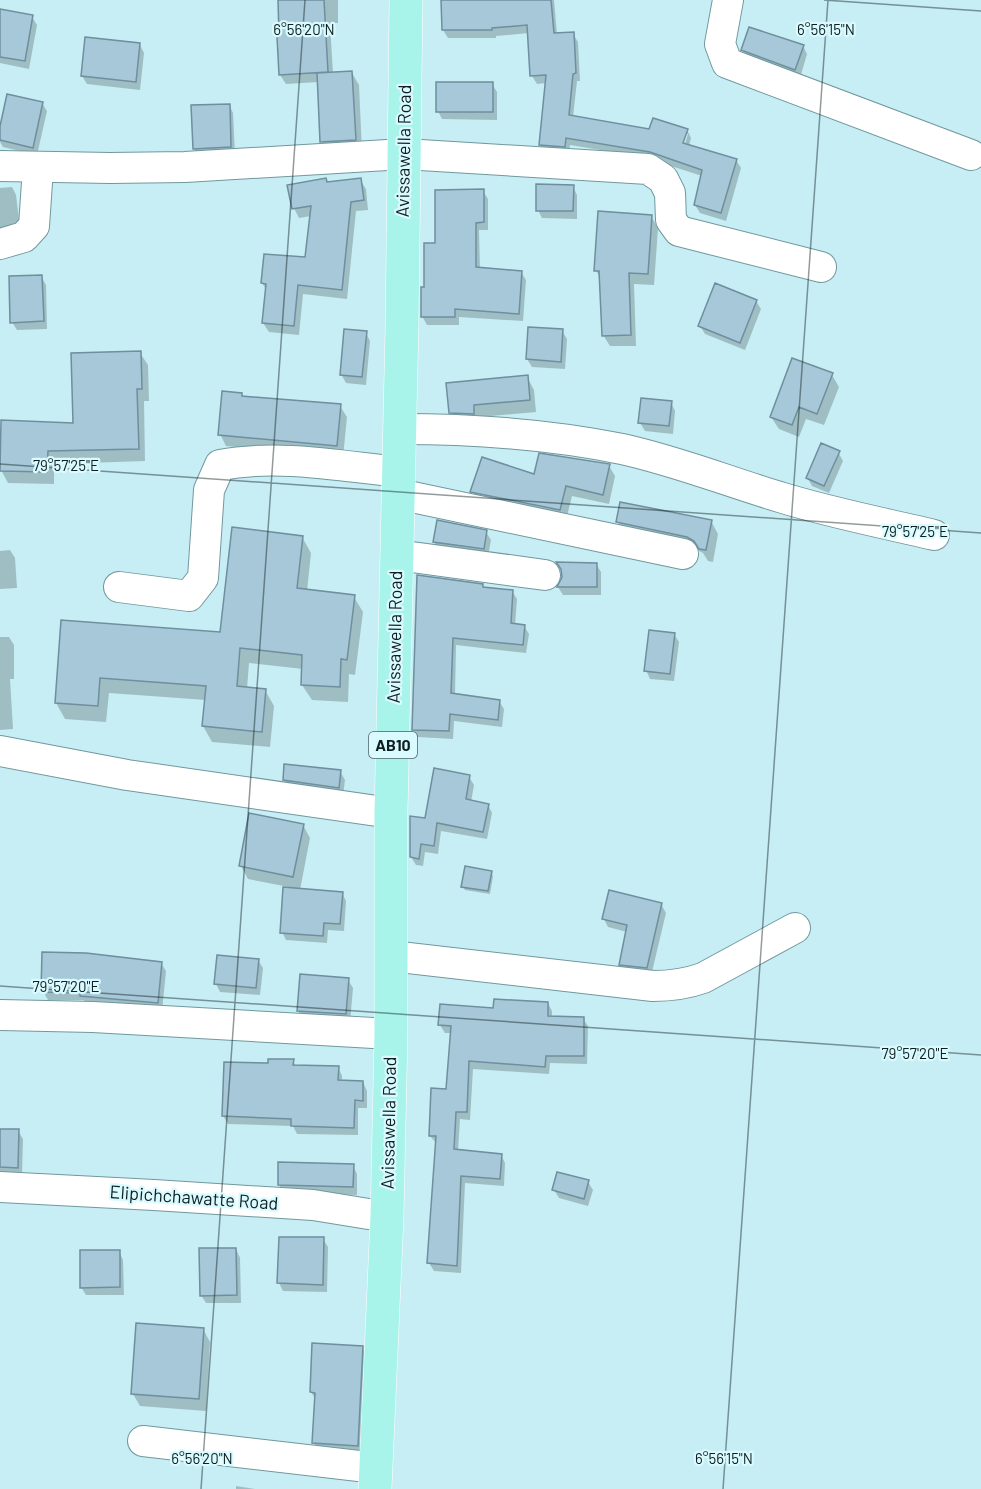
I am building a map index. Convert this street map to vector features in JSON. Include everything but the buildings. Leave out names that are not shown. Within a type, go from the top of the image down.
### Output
[{"type":"main road","name":"Avissawella Road","points":[[376,1479],[387,1217],[391,1034],[391,813],[406,0]]},
{"type":"street","points":[[728,0],[720,44],[727,63],[971,155]]},
{"type":"street","points":[[0,166],[185,167],[404,154],[648,169],[663,179],[670,193],[671,220],[679,231],[821,267]]},
{"type":"street","points":[[0,244],[24,237],[34,226],[38,168]]},
{"type":"street","points":[[399,429],[492,431],[572,439],[613,447],[665,459],[785,499],[934,535]]},
{"type":"street","points":[[119,587],[189,596],[203,578],[209,490],[220,465],[237,462],[293,462],[398,483],[684,554]]},
{"type":"street","points":[[397,555],[545,575]]},
{"type":"street","points":[[0,751],[126,775],[391,813]]},
{"type":"street","points":[[391,956],[631,984],[669,986],[687,984],[703,978],[795,928]]},
{"type":"street","points":[[0,1015],[93,1017],[391,1034]]},
{"type":"street","name":"Elipichchawatte Road","points":[[0,1187],[313,1206],[387,1217]]},
{"type":"street","points":[[143,1441],[376,1479]]}]
